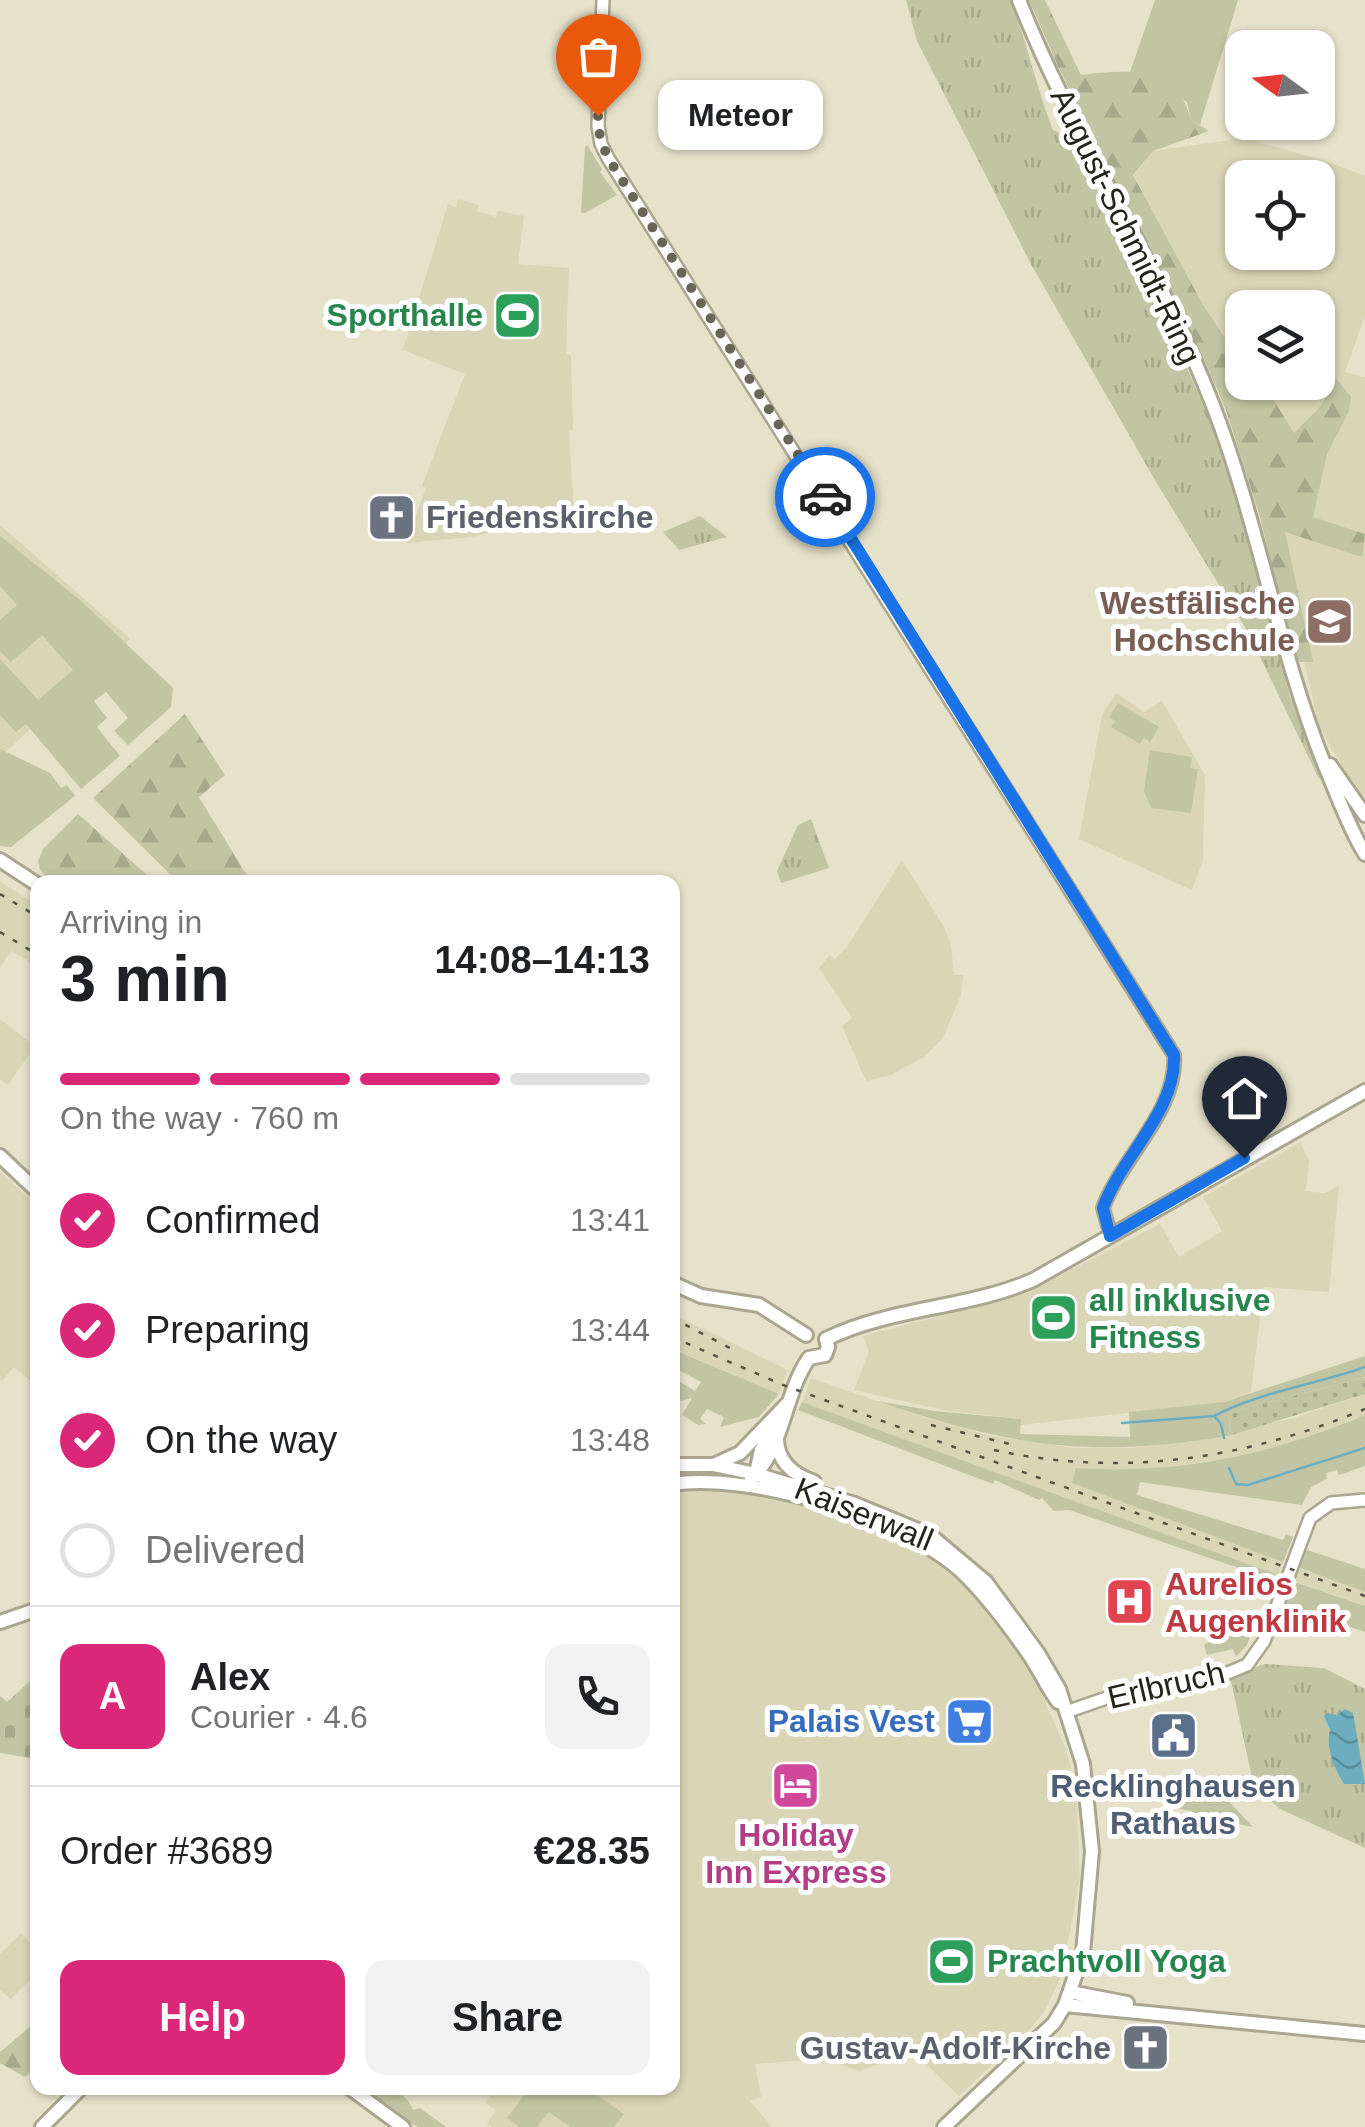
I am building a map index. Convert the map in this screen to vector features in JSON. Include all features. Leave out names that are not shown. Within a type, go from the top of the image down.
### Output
[{"type":"main road","name":"August-Schmidt-Ring","points":[[1019,0],[1067,108],[1179,328],[1210,400],[1253,526],[1302,708],[1365,854]]},
{"type":"main road","name":"August-Schmidt-Ring","points":[[1315,742],[1365,816]]},
{"type":"main road","points":[[0,860],[30,880]]},
{"type":"main road","points":[[826,1339],[852,1326],[953,1306],[1014,1288],[1365,1090]]},
{"type":"main road","points":[[0,1156],[30,1184]]},
{"type":"main road","points":[[680,1286],[702,1296],[759,1305],[806,1336],[817,1333],[826,1339],[828,1347],[824,1355],[809,1358]]},
{"type":"main road","points":[[806,1336],[802,1348],[809,1358]]},
{"type":"main road","points":[[759,1483],[809,1358]]},
{"type":"main road","points":[[714,1465],[740,1453],[790,1400]]},
{"type":"main road","points":[[759,1483],[760,1450],[790,1400]]},
{"type":"main road","points":[[777,1437],[782,1459],[794,1472],[826,1486],[846,1501]]},
{"type":"main road","points":[[680,1465],[714,1465],[759,1483]]},
{"type":"main road","points":[[680,1484],[759,1483]]},
{"type":"main road","name":"Kaiserwall","points":[[759,1483],[846,1501],[930,1535],[973,1568],[1038,1652],[1059,1689],[1087,1782],[1092,1851],[1082,1953],[1068,1999]]},
{"type":"main road","name":"Kaiserwall","points":[[759,1483],[874,1520],[924,1543],[950,1562],[994,1609],[1066,1712]]},
{"type":"main road","points":[[0,1622],[30,1612]]},
{"type":"main road","points":[[944,2127],[1042,2036],[1068,1999],[1163,2014],[1365,2034]]},
{"type":"main road","points":[[42,2127],[74,2095]]},
{"type":"main road","points":[[360,2095],[403,2127]]},
{"type":"street","points":[[603,0],[598,126],[608,158],[1174,1055],[1175,1069],[1157,1112],[1103,1208],[1110,1236]]},
{"type":"street","name":"Erlbruch","points":[[1066,1712],[1118,1694],[1218,1677],[1246,1665],[1264,1642],[1310,1518],[1331,1503],[1365,1500]]},
{"type":"shaded area","points":[[1230,140],[1251,140],[1322,160],[1225,160],[1225,270],[1335,270],[1335,164],[1365,176],[1365,316],[1345,372],[1365,377],[1365,796],[1361,798],[1319,727],[1252,430],[1239,400],[1335,400],[1335,290],[1225,290],[1225,367],[1134,175],[1153,151]]},
{"type":"shaded area","points":[[458,199],[479,205],[477,211],[496,217],[498,211],[524,216],[518,264],[569,268],[566,353],[571,356],[573,430],[569,431],[574,512],[472,537],[406,543],[426,488],[422,486],[465,374],[403,350],[448,204],[456,207]]},
{"type":"shaded area","points":[[0,525],[130,639],[0,757]]},
{"type":"shaded area","points":[[1116,693],[1144,712],[1162,701],[1205,775],[1203,860],[1192,890],[1079,839],[1102,715]]},
{"type":"shaded area","points":[[902,860],[944,927],[951,945],[954,975],[963,975],[961,995],[943,1038],[924,1057],[891,1075],[866,1081],[842,1026],[852,1018],[819,968],[830,955],[835,959],[847,947]]},
{"type":"shaded area","points":[[0,881],[30,901],[30,962],[11,951],[0,968]]},
{"type":"shaded area","points":[[0,1019],[30,1042],[30,1053],[8,1085],[0,1079]]},
{"type":"shaded area","points":[[1300,1142],[1309,1160],[1306,1191],[1324,1193],[1339,1186],[1329,1292],[1264,1287],[1251,1392],[1224,1402],[1021,1425],[1020,1419],[943,1410],[854,1390],[869,1352],[863,1336],[1024,1294],[1160,1224],[1179,1257],[1222,1231],[1203,1197]]},
{"type":"shaded area","points":[[0,1172],[30,1199],[30,1380],[14,1367],[1,1382]]},
{"type":"shaded area","points":[[680,1318],[788,1370],[779,1394],[680,1352]]},
{"type":"shaded area","points":[[811,1378],[991,1436],[1074,1448],[1189,1442],[1293,1418],[1365,1394],[1365,1415],[1275,1449],[1237,1458],[1140,1470],[1076,1469],[1073,1483],[1283,1562],[1278,1575],[802,1402]]},
{"type":"shaded area","points":[[680,1488],[743,1490],[780,1497],[873,1523],[922,1546],[963,1576],[1027,1660],[1067,1752],[1076,1793],[1080,1878],[1061,1977],[1044,2012],[959,2096],[914,2052],[859,2071],[807,2060],[755,2064],[761,2097],[750,2101],[772,2127],[487,2124],[496,2110],[485,2103],[490,2095],[680,2095]]},
{"type":"shaded area","points":[[1298,1568],[1365,1592],[1365,1606],[1294,1581]]},
{"type":"shaded area","points":[[21,1933],[30,1943],[30,1980],[11,1999],[0,1990],[0,1954]]},
{"type":"green space","points":[[906,0],[1011,0],[1053,130],[1069,137],[1167,322],[1218,439],[1236,491],[1290,697],[1322,777],[1319,779],[1248,632],[1032,266],[917,41]]},
{"type":"green space","points":[[1029,0],[1045,0],[1081,75],[1132,72],[1162,80],[1175,89],[1191,120],[1209,131],[1153,151],[1133,175],[1225,338],[1225,400],[1274,400],[1294,433],[1324,400],[1335,400],[1336,378],[1351,397],[1349,411],[1327,454],[1313,517],[1365,534],[1362,557],[1285,532],[1313,662],[1295,662],[1260,517],[1226,410]]},
{"type":"green space","points":[[1155,0],[1238,0],[1229,30],[1225,30],[1225,43],[1200,125],[1191,120],[1187,102],[1130,72]]},
{"type":"green space","points":[[585,147],[617,195],[581,213]]},
{"type":"green space","points":[[700,516],[727,537],[679,550],[663,532]]},
{"type":"green space","points":[[0,536],[80,600],[173,688],[171,707],[128,745],[114,731],[128,718],[106,692],[94,701],[107,718],[97,727],[120,756],[81,789],[26,724],[16,732],[0,715],[0,659],[38,700],[73,670],[42,635],[11,662],[0,651],[0,620],[17,605],[0,586]]},
{"type":"green space","points":[[1118,703],[1159,727],[1150,742],[1144,738],[1140,744],[1111,727],[1115,721],[1109,717]]},
{"type":"green space","points":[[185,714],[225,775],[199,797],[247,875],[171,875],[93,798]]},
{"type":"green space","points":[[0,749],[50,773],[61,788],[67,785],[75,796],[11,847],[0,846]]},
{"type":"green space","points":[[1150,750],[1192,757],[1190,768],[1198,769],[1191,813],[1151,808],[1144,791]]},
{"type":"green space","points":[[78,814],[147,875],[45,875],[38,861],[43,849]]},
{"type":"green space","points":[[811,819],[829,868],[781,883],[777,871],[798,825]]},
{"type":"green space","points":[[680,1352],[779,1394],[759,1417],[720,1427],[724,1417],[707,1409],[700,1419],[706,1424],[698,1425],[682,1415],[692,1398],[680,1401],[680,1382],[695,1391],[701,1382],[680,1371]]},
{"type":"green space","points":[[1365,1356],[1365,1377],[1228,1413],[1231,1435],[1182,1443],[1136,1447],[1051,1444],[968,1429],[877,1401],[1021,1419],[1020,1434],[1130,1437],[1129,1412],[1224,1402]]},
{"type":"green space","points":[[1365,1377],[1365,1394],[1231,1435],[1228,1413]]},
{"type":"green space","points":[[802,1402],[1278,1575],[1268,1583],[1265,1577],[1069,1510],[1054,1511],[1042,1498],[995,1480],[993,1484],[798,1410]]},
{"type":"green space","points":[[1365,1415],[1365,1466],[1339,1475],[1337,1470],[1326,1473],[1327,1479],[1311,1487],[1302,1505],[1140,1482],[1137,1495],[1283,1540],[1286,1534],[1293,1537],[1283,1562],[1072,1483],[1076,1468],[1153,1468],[1224,1459],[1293,1441]]},
{"type":"green space","points":[[1307,1550],[1365,1569],[1365,1592],[1297,1567]]},
{"type":"green space","points":[[1292,1581],[1365,1606],[1365,1632],[1326,1619],[1285,1616],[1284,1625],[1281,1624],[1277,1619]]},
{"type":"green space","points":[[1246,1614],[1256,1618],[1247,1645],[1236,1657],[1233,1649],[1207,1655],[1204,1645],[1215,1638],[1220,1641],[1218,1633],[1223,1631],[1222,1626],[1228,1630],[1238,1628],[1236,1617]]},
{"type":"green space","points":[[1265,1664],[1324,1668],[1365,1689],[1365,1848],[1280,1809],[1254,1787],[1230,1676]]},
{"type":"green space","points":[[30,1681],[30,1758],[0,1753],[0,1696],[7,1702]]},
{"type":"green space","points":[[1219,1791],[1253,1827],[1233,1823],[1231,1828],[1190,1821],[1192,1811],[1179,1809],[1180,1800]]},
{"type":"green space","points":[[30,2027],[30,2072],[25,2077],[0,2063],[0,2052]]},
{"type":"green space","points":[[371,2095],[402,2095],[413,2110],[420,2108],[446,2127],[418,2127]]},
{"type":"green space","points":[[524,2095],[597,2095],[624,2114],[614,2127],[570,2127],[549,2112],[537,2127],[519,2127],[507,2118]]},
{"type":"water","points":[[1345,1709],[1353,1713],[1365,1784],[1344,1784],[1332,1758],[1330,1730],[1324,1716],[1337,1715]]},
{"type":"waterway","points":[[1214,1416],[1251,1400],[1365,1367]]},
{"type":"waterway","points":[[1122,1423],[1214,1416],[1221,1424],[1224,1438]]},
{"type":"waterway","points":[[1229,1468],[1236,1484],[1248,1485],[1365,1448]]},
{"type":"railway","points":[[0,894],[30,912]]},
{"type":"railway","points":[[0,932],[30,950]]},
{"type":"railway","points":[[680,1322],[730,1348]]},
{"type":"railway","points":[[680,1340],[783,1385],[1365,1596]]},
{"type":"railway","points":[[994,1450],[1090,1462],[1183,1459],[1275,1440],[1365,1409]]},
{"type":"railway","points":[[931,1425],[1014,1445]]},
{"type":"way so far","points":[[598,116],[600,138],[608,158],[825,497]]},
{"type":"place","name":"Meteor","points":[[598,116]]},
{"type":"place","name":"Sporthalle","points":[[518,315]]},
{"type":"place","name":"Friedenskirche","points":[[391,517]]},
{"type":"place","name":"Westfälische Hochschule","points":[[1330,621]]},
{"type":"place","name":"all inklusive Fitness","points":[[1054,1318]]},
{"type":"place","name":"Aurelios Augenklinik","points":[[1130,1602]]},
{"type":"place","name":"Palais Vest","points":[[970,1721]]},
{"type":"place","name":"Recklinghausen Rathaus","points":[[1173,1736]]},
{"type":"place","name":"Holiday Inn Express","points":[[796,1785]]},
{"type":"place","name":"Prachtvoll Yoga","points":[[952,1961]]},
{"type":"place","name":"Gustav-Adolf-Kirche","points":[[1146,2048]]},
{"type":"route","points":[[825,497],[1174,1055],[1175,1069],[1157,1112],[1103,1208],[1110,1236],[1244,1158]]}]
